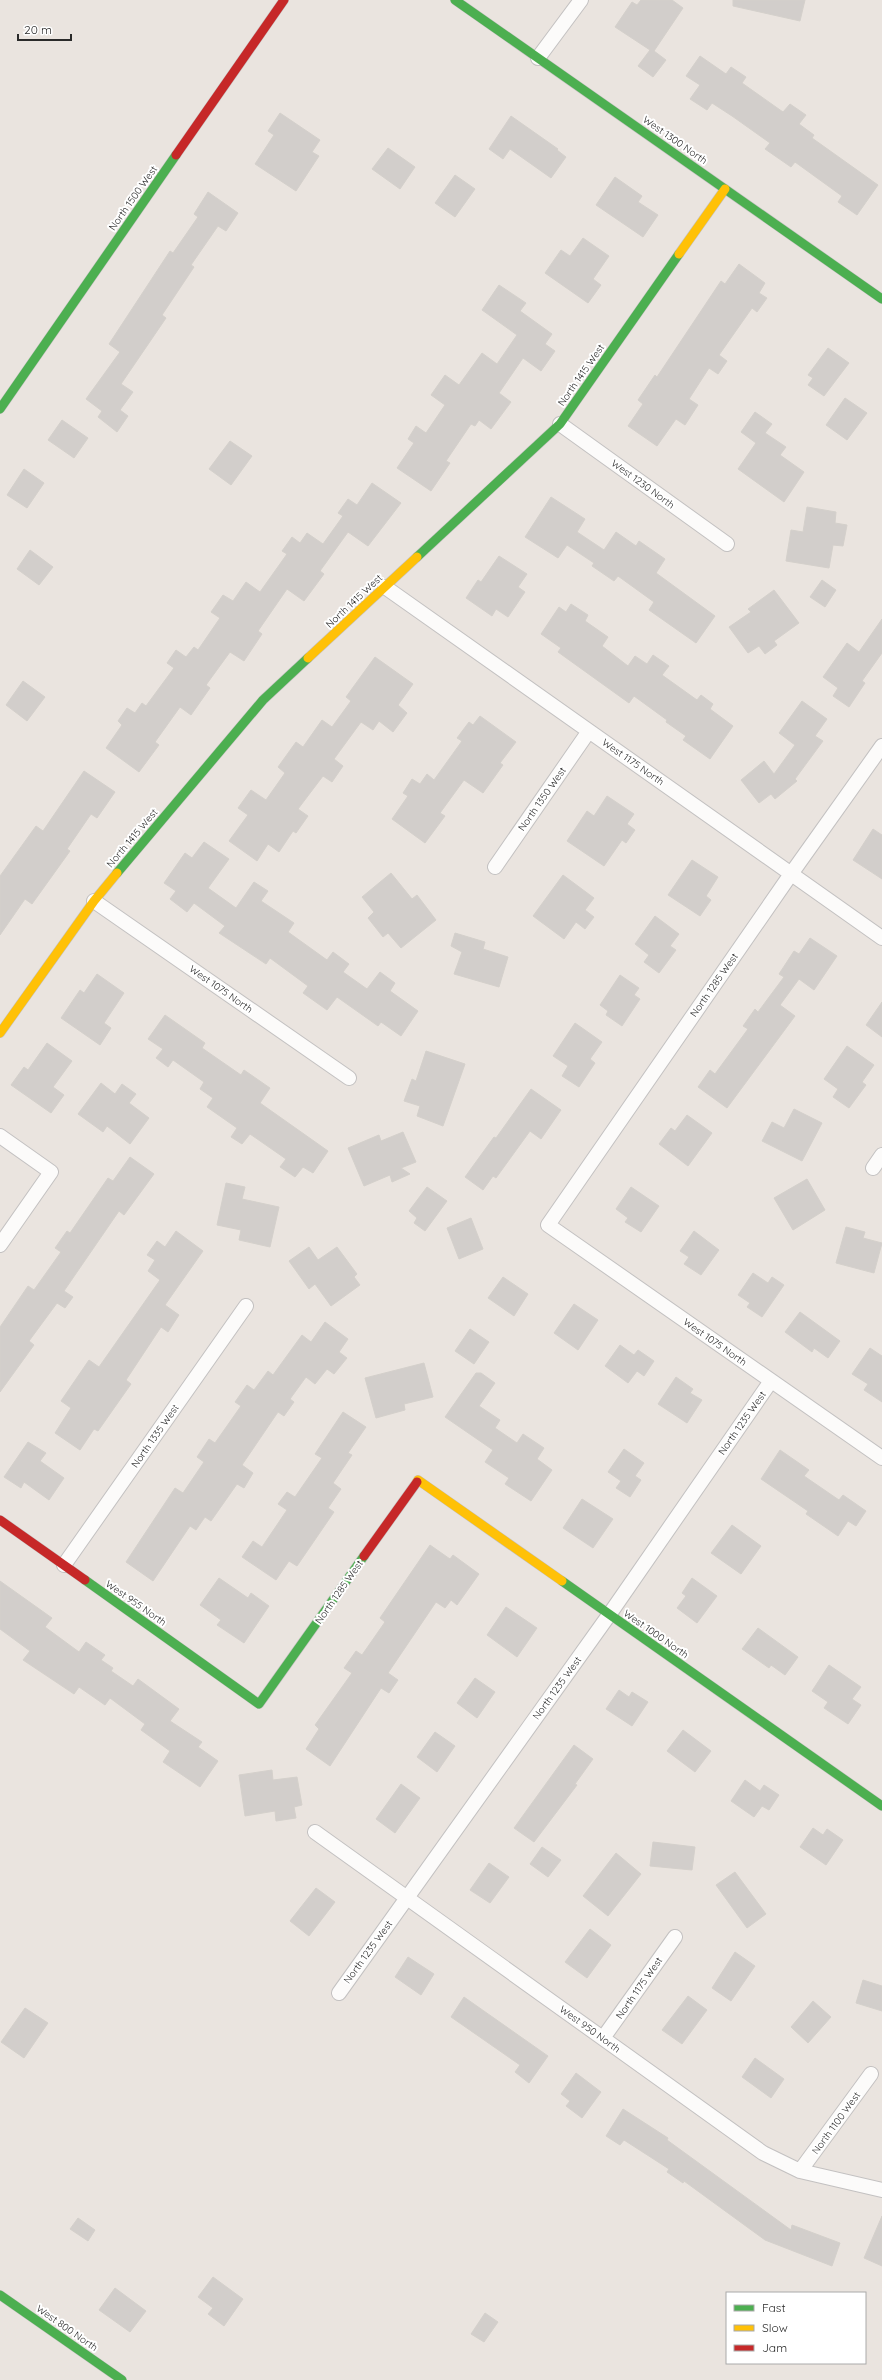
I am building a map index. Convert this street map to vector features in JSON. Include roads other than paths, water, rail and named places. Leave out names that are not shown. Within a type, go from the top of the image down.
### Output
[{"type":"street","name":"North 1500 West","points":[[0,409],[284,0]]},
{"type":"street","name":"West 1300 North","points":[[455,0],[882,299]]},
{"type":"street","points":[[538,58],[581,0]]},
{"type":"street","name":"North 1415 West","points":[[0,1033],[94,901],[263,700],[560,424],[725,189]]},
{"type":"street","name":"West 1230 North","points":[[560,424],[727,544]]},
{"type":"street","name":"West 1175 North","points":[[385,587],[882,938]]},
{"type":"street","name":"North 1350 West","points":[[495,867],[589,731]]},
{"type":"street","name":"North 1285 West","points":[[548,1225],[791,874],[882,746]]},
{"type":"street","name":"West 1075 North","points":[[94,901],[349,1078]]},
{"type":"street","points":[[0,1136],[51,1172],[0,1245]]},
{"type":"street","points":[[873,1168],[882,1156]]},
{"type":"street","name":"West 1075 North","points":[[548,1225],[882,1458]]},
{"type":"street","name":"North 1335 West","points":[[64,1566],[246,1306]]},
{"type":"street","name":"North 1235 West","points":[[339,1993],[609,1615],[771,1381]]},
{"type":"street","name":"North 1285 West","points":[[260,1704],[418,1480]]},
{"type":"street","name":"West 1000 North","points":[[418,1480],[882,1806]]},
{"type":"street","name":"West 955 North","points":[[0,1520],[260,1704]]},
{"type":"street","name":"West 950 North","points":[[315,1832],[763,2153],[800,2171],[882,2190]]},
{"type":"street","name":"North 1175 West","points":[[603,2038],[674,1937]]},
{"type":"street","name":"North 1100 West","points":[[800,2171],[871,2074]]},
{"type":"street","name":"West 800 North","points":[[0,2295],[122,2380]]}]
